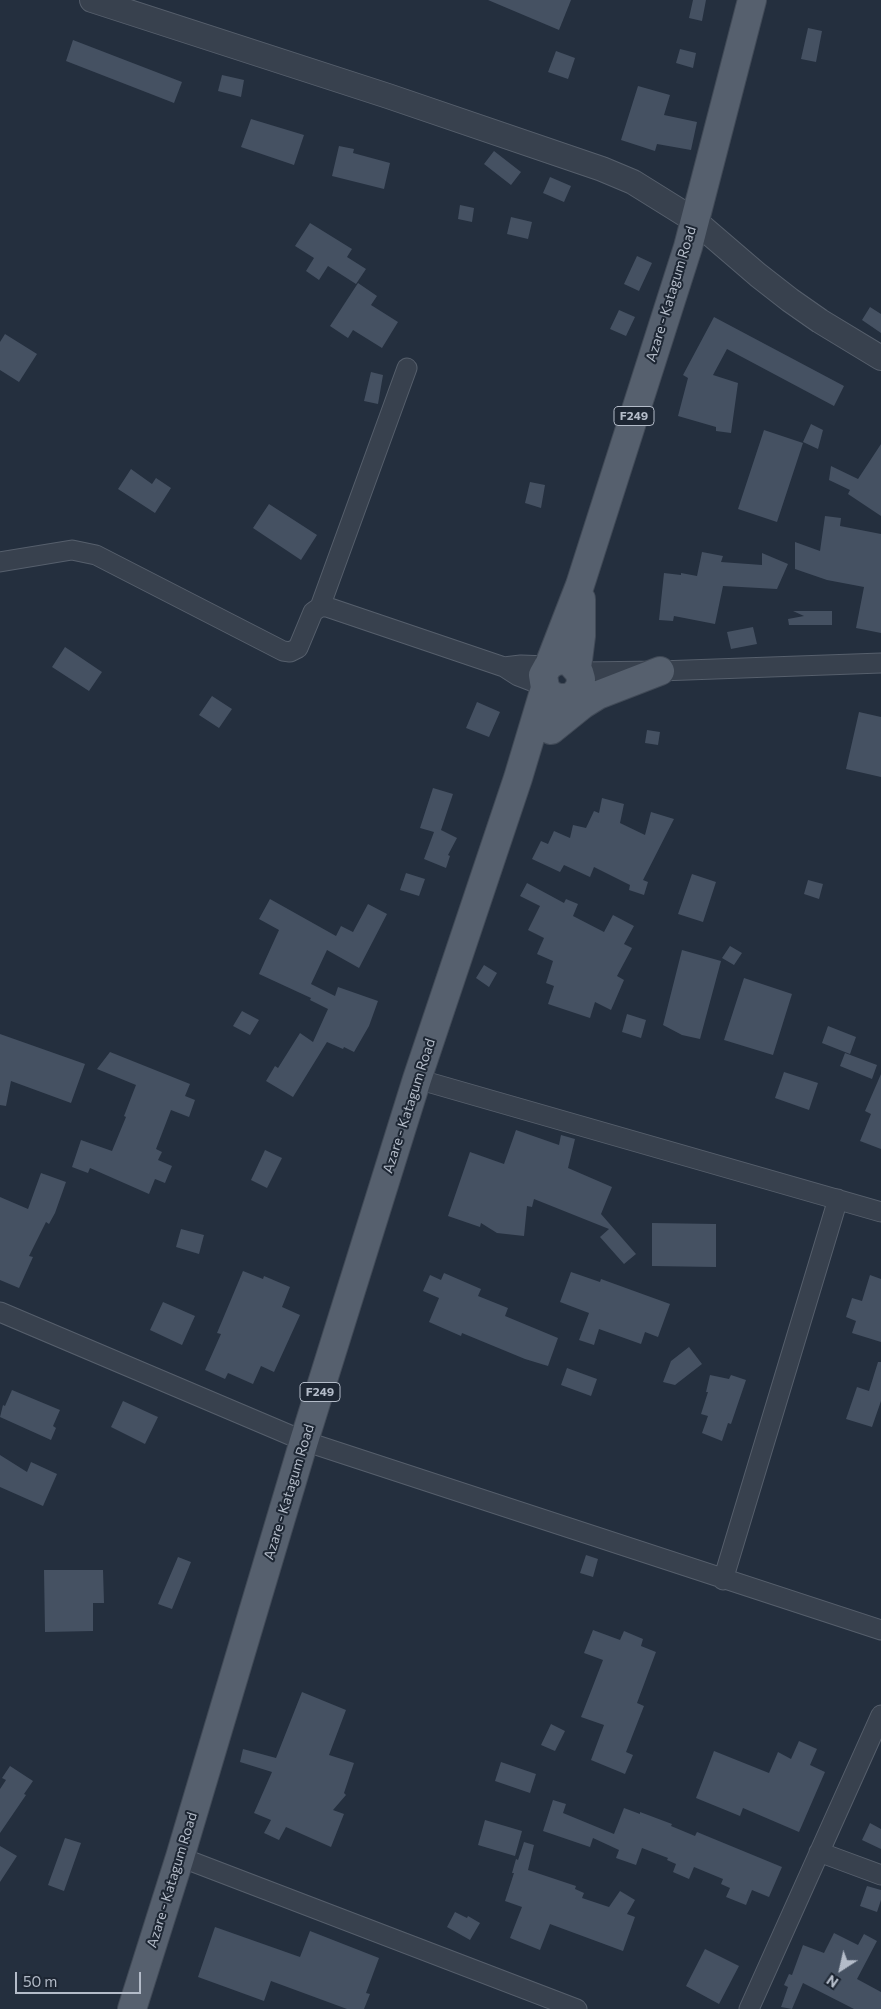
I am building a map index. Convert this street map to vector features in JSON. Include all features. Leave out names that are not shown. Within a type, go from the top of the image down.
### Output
[{"type":"main road","name":"Azare - Katagum Road","points":[[132,2009],[180,1857],[304,1441],[417,1079],[551,681],[580,584],[688,247],[752,0]]},
{"type":"main road","name":"Azare - Katagum Road","points":[[551,681],[575,694],[580,687],[581,679],[578,670],[581,636],[580,584]]},
{"type":"main road","points":[[551,730],[582,705],[598,695],[660,671]]},
{"type":"main road","name":"Azare - Katagum Road","points":[[518,778],[551,730],[551,681]]},
{"type":"street","points":[[92,0],[388,96],[602,169],[633,182],[694,220],[790,300],[820,321],[881,358]]},
{"type":"street","points":[[0,562],[72,550],[96,555],[283,651],[290,652],[298,648],[313,612],[320,607],[407,368]]},
{"type":"street","points":[[320,607],[327,607],[504,667],[521,665],[551,681]]},
{"type":"street","points":[[578,670],[660,671],[881,662]]},
{"type":"street","points":[[417,1079],[881,1212]]},
{"type":"street","points":[[723,1580],[838,1199]]},
{"type":"street","points":[[0,1312],[304,1441],[723,1580],[881,1630]]},
{"type":"street","points":[[749,2009],[881,1715]]},
{"type":"street","points":[[819,1852],[881,1875]]},
{"type":"street","points":[[180,1857],[577,2009]]},
{"type":"building","points":[[488,0],[571,0],[559,30]]},
{"type":"building","points":[[693,0],[706,0],[702,21],[689,18]]},
{"type":"building","points":[[808,28],[822,31],[816,62],[801,59]]},
{"type":"building","points":[[73,40],[182,82],[174,103],[66,61]]},
{"type":"building","points":[[680,49],[696,53],[693,68],[676,63]]},
{"type":"building","points":[[556,51],[575,58],[568,79],[548,72]]},
{"type":"building","points":[[222,75],[244,80],[241,97],[218,91]]},
{"type":"building","points":[[638,86],[670,95],[664,115],[697,122],[691,150],[657,144],[655,151],[621,140]]},
{"type":"building","points":[[251,119],[304,135],[294,165],[241,147]]},
{"type":"building","points":[[339,146],[354,149],[353,153],[390,163],[384,189],[332,176]]},
{"type":"building","points":[[494,151],[521,172],[511,185],[484,164]]},
{"type":"building","points":[[550,177],[571,186],[564,202],[543,193]]},
{"type":"building","points":[[460,205],[474,208],[472,222],[458,219]]},
{"type":"building","points":[[511,217],[532,222],[528,239],[507,234]]},
{"type":"building","points":[[310,223],[352,249],[347,257],[366,269],[356,284],[328,266],[319,280],[306,271],[314,258],[295,246]]},
{"type":"building","points":[[637,256],[652,263],[639,291],[624,284]]},
{"type":"building","points":[[358,283],[377,296],[371,305],[398,322],[382,348],[353,330],[348,338],[330,326]]},
{"type":"building","points":[[870,307],[881,314],[881,333],[862,320]]},
{"type":"building","points":[[619,310],[635,317],[626,336],[610,329]]},
{"type":"building","points":[[714,317],[844,386],[834,406],[727,349],[713,375],[738,383],[731,433],[716,431],[716,427],[678,416],[688,378],[683,375]]},
{"type":"building","points":[[5,334],[37,354],[19,382],[0,370],[0,342]]},
{"type":"building","points":[[371,372],[383,375],[378,404],[364,401]]},
{"type":"building","points":[[811,424],[823,430],[818,449],[803,442]]},
{"type":"building","points":[[764,430],[803,443],[777,522],[738,509]]},
{"type":"building","points":[[881,444],[881,516],[848,494],[850,490],[829,480],[831,466],[858,479]]},
{"type":"building","points":[[131,469],[152,484],[156,478],[171,488],[155,513],[118,489]]},
{"type":"building","points":[[530,482],[545,485],[541,508],[525,503]]},
{"type":"building","points":[[269,504],[317,535],[301,560],[253,528]]},
{"type":"building","points":[[825,516],[841,518],[840,526],[881,534],[881,633],[856,628],[864,587],[827,580],[795,569],[795,542],[820,551]]},
{"type":"building","points":[[702,552],[723,556],[721,562],[762,565],[762,553],[788,564],[777,589],[723,586],[715,624],[674,616],[673,621],[659,620],[664,573],[681,575],[681,573],[697,576]]},
{"type":"building","points":[[793,611],[832,611],[832,625],[789,625],[788,619],[804,616]]},
{"type":"building","points":[[753,627],[757,644],[731,649],[727,632]]},
{"type":"building","points":[[65,647],[102,672],[89,691],[52,667]]},
{"type":"building","points":[[212,696],[232,709],[219,728],[199,715]]},
{"type":"building","points":[[477,702],[500,712],[489,737],[466,728]]},
{"type":"building","points":[[859,712],[881,717],[881,777],[846,769]]},
{"type":"building","points":[[647,730],[660,732],[658,745],[645,743]]},
{"type":"building","points":[[433,788],[453,794],[441,830],[457,838],[448,855],[450,856],[446,868],[424,859],[434,832],[420,828]]},
{"type":"building","points":[[602,798],[624,804],[620,823],[645,835],[651,812],[674,819],[643,880],[648,882],[644,895],[629,890],[630,885],[594,867],[590,877],[564,865],[560,872],[532,859],[541,841],[548,844],[554,831],[570,838],[573,825],[586,828],[594,811],[599,813]]},
{"type":"building","points":[[406,873],[425,879],[419,896],[400,890]]},
{"type":"building","points":[[692,874],[716,882],[703,922],[678,914]]},
{"type":"building","points":[[808,880],[823,884],[819,899],[804,894]]},
{"type":"building","points":[[527,883],[564,903],[566,899],[578,904],[573,916],[604,932],[613,915],[634,926],[624,944],[632,948],[617,976],[624,980],[611,1010],[595,1002],[590,1018],[548,1004],[554,986],[546,983],[553,961],[537,954],[544,938],[528,930],[540,906],[520,896]]},
{"type":"building","points":[[270,899],[336,936],[341,926],[353,932],[368,904],[387,914],[359,968],[327,950],[311,984],[335,996],[338,987],[378,1001],[369,1026],[354,1052],[327,1042],[293,1097],[266,1081],[275,1066],[278,1068],[300,1033],[313,1042],[328,1009],[310,1000],[311,998],[259,974],[279,930],[259,919]]},
{"type":"building","points":[[730,946],[742,953],[734,965],[722,958]]},
{"type":"building","points":[[682,950],[721,961],[700,1039],[682,1035],[663,1025]]},
{"type":"building","points":[[484,965],[497,973],[489,987],[476,978]]},
{"type":"building","points":[[744,978],[792,994],[773,1055],[724,1040]]},
{"type":"building","points":[[242,1011],[259,1020],[250,1035],[233,1026]]},
{"type":"building","points":[[627,1014],[646,1020],[641,1038],[622,1032]]},
{"type":"building","points":[[828,1026],[856,1037],[850,1054],[822,1043]]},
{"type":"building","points":[[0,1034],[85,1064],[71,1103],[11,1081],[6,1106],[0,1105]]},
{"type":"building","points":[[110,1052],[190,1084],[185,1096],[195,1100],[189,1117],[171,1110],[156,1149],[162,1152],[158,1160],[172,1166],[165,1183],[155,1179],[149,1194],[90,1168],[88,1173],[72,1167],[81,1140],[112,1151],[126,1117],[124,1116],[136,1085],[97,1069]]},
{"type":"building","points":[[845,1053],[877,1065],[872,1079],[840,1066]]},
{"type":"building","points":[[784,1072],[818,1083],[809,1110],[775,1098]]},
{"type":"building","points":[[881,1074],[881,1149],[860,1141],[871,1114],[865,1111]]},
{"type":"building","points":[[516,1130],[559,1145],[561,1135],[575,1139],[568,1168],[612,1187],[601,1214],[636,1254],[624,1264],[600,1237],[609,1229],[534,1199],[532,1207],[527,1206],[524,1236],[497,1233],[481,1223],[480,1227],[448,1216],[470,1152],[504,1164]]},
{"type":"building","points":[[265,1150],[282,1158],[267,1188],[251,1180]]},
{"type":"building","points":[[41,1173],[66,1182],[55,1213],[49,1224],[46,1222],[29,1256],[33,1257],[19,1288],[0,1280],[0,1197],[28,1209]]},
{"type":"building","points":[[652,1223],[716,1224],[716,1267],[652,1266]]},
{"type":"building","points":[[181,1229],[204,1235],[199,1254],[176,1247]]},
{"type":"building","points":[[243,1271],[263,1279],[264,1276],[290,1287],[282,1307],[300,1315],[274,1372],[261,1366],[253,1384],[228,1373],[225,1379],[205,1370],[221,1334],[217,1333]]},
{"type":"building","points":[[571,1272],[600,1282],[601,1279],[670,1304],[658,1337],[645,1332],[641,1344],[599,1329],[594,1345],[579,1340],[589,1313],[560,1302]]},
{"type":"building","points":[[444,1273],[481,1289],[478,1296],[508,1308],[505,1316],[558,1338],[548,1366],[525,1359],[462,1333],[461,1336],[429,1322],[439,1298],[423,1291],[430,1275],[441,1280]]},
{"type":"building","points":[[870,1275],[881,1279],[881,1342],[852,1333],[856,1321],[846,1317],[852,1298],[862,1301]]},
{"type":"building","points":[[163,1302],[195,1316],[182,1345],[150,1330]]},
{"type":"building","points":[[689,1347],[702,1364],[675,1385],[663,1382],[671,1361]]},
{"type":"building","points":[[878,1362],[881,1362],[881,1401],[872,1427],[846,1419],[857,1387],[869,1391]]},
{"type":"building","points":[[567,1368],[597,1379],[591,1396],[561,1385]]},
{"type":"building","points":[[710,1375],[729,1379],[731,1375],[746,1380],[731,1424],[728,1423],[722,1441],[702,1433],[708,1416],[701,1414],[708,1392],[706,1392]]},
{"type":"building","points":[[12,1390],[60,1410],[53,1426],[56,1428],[51,1440],[0,1417],[3,1405],[5,1406]]},
{"type":"building","points":[[123,1401],[158,1417],[145,1444],[111,1427]]},
{"type":"building","points":[[0,1455],[27,1472],[31,1462],[57,1474],[43,1506],[0,1487]]},
{"type":"building","points":[[586,1555],[598,1559],[593,1577],[580,1573]]},
{"type":"building","points":[[178,1557],[191,1562],[172,1609],[158,1604]]},
{"type":"building","points":[[44,1570],[103,1570],[104,1603],[93,1603],[93,1631],[45,1632]]},
{"type":"building","points":[[593,1630],[620,1640],[624,1631],[643,1639],[641,1646],[656,1652],[637,1703],[644,1706],[626,1752],[633,1755],[625,1774],[591,1760],[604,1725],[581,1717],[603,1660],[584,1653]]},
{"type":"building","points":[[302,1692],[346,1710],[329,1755],[354,1763],[344,1793],[346,1795],[333,1810],[344,1814],[331,1847],[286,1827],[279,1840],[264,1833],[271,1820],[254,1813],[272,1772],[240,1762],[243,1749],[276,1758]]},
{"type":"building","points":[[551,1724],[565,1731],[555,1751],[541,1745]]},
{"type":"building","points":[[799,1741],[817,1749],[810,1765],[825,1772],[799,1832],[743,1808],[740,1816],[696,1798],[714,1751],[769,1773],[778,1752],[791,1759]]},
{"type":"building","points":[[501,1762],[536,1774],[530,1793],[495,1781]]},
{"type":"building","points":[[10,1766],[33,1781],[24,1794],[26,1795],[0,1833],[0,1789],[6,1780],[2,1778]]},
{"type":"building","points":[[553,1800],[566,1804],[563,1813],[614,1834],[624,1808],[672,1824],[671,1826],[695,1836],[697,1832],[782,1867],[769,1897],[752,1890],[746,1905],[726,1897],[730,1888],[721,1884],[723,1879],[694,1867],[689,1879],[673,1872],[676,1864],[667,1860],[668,1858],[642,1848],[636,1865],[616,1858],[619,1850],[593,1838],[590,1847],[543,1831]]},
{"type":"building","points":[[485,1820],[522,1831],[515,1856],[478,1845]]},
{"type":"building","points":[[870,1823],[881,1829],[881,1849],[862,1840]]},
{"type":"building","points":[[65,1838],[81,1843],[64,1891],[48,1885]]},
{"type":"building","points":[[524,1842],[534,1845],[528,1870],[576,1886],[575,1889],[584,1893],[582,1898],[609,1907],[620,1891],[635,1900],[627,1914],[635,1917],[623,1951],[550,1924],[540,1950],[510,1938],[522,1907],[505,1901],[514,1873],[512,1873],[516,1859],[518,1860]]},
{"type":"building","points":[[0,1846],[17,1856],[0,1882]]},
{"type":"building","points":[[867,1886],[881,1890],[881,1900],[877,1912],[860,1906]]},
{"type":"building","points":[[455,1912],[467,1918],[468,1916],[480,1923],[470,1940],[447,1927]]},
{"type":"building","points":[[215,1927],[300,1957],[310,1931],[379,1958],[366,1993],[370,1994],[364,2009],[347,2009],[271,1981],[264,2001],[198,1977]]},
{"type":"building","points":[[834,1933],[858,1945],[864,1934],[877,1941],[857,1979],[881,1992],[881,2009],[854,2009],[803,1983],[792,2009],[781,2007],[788,1987],[784,1985],[789,1974],[792,1975],[803,1945],[824,1953]]},
{"type":"building","points":[[705,1949],[739,1966],[719,2004],[686,1986]]}]
